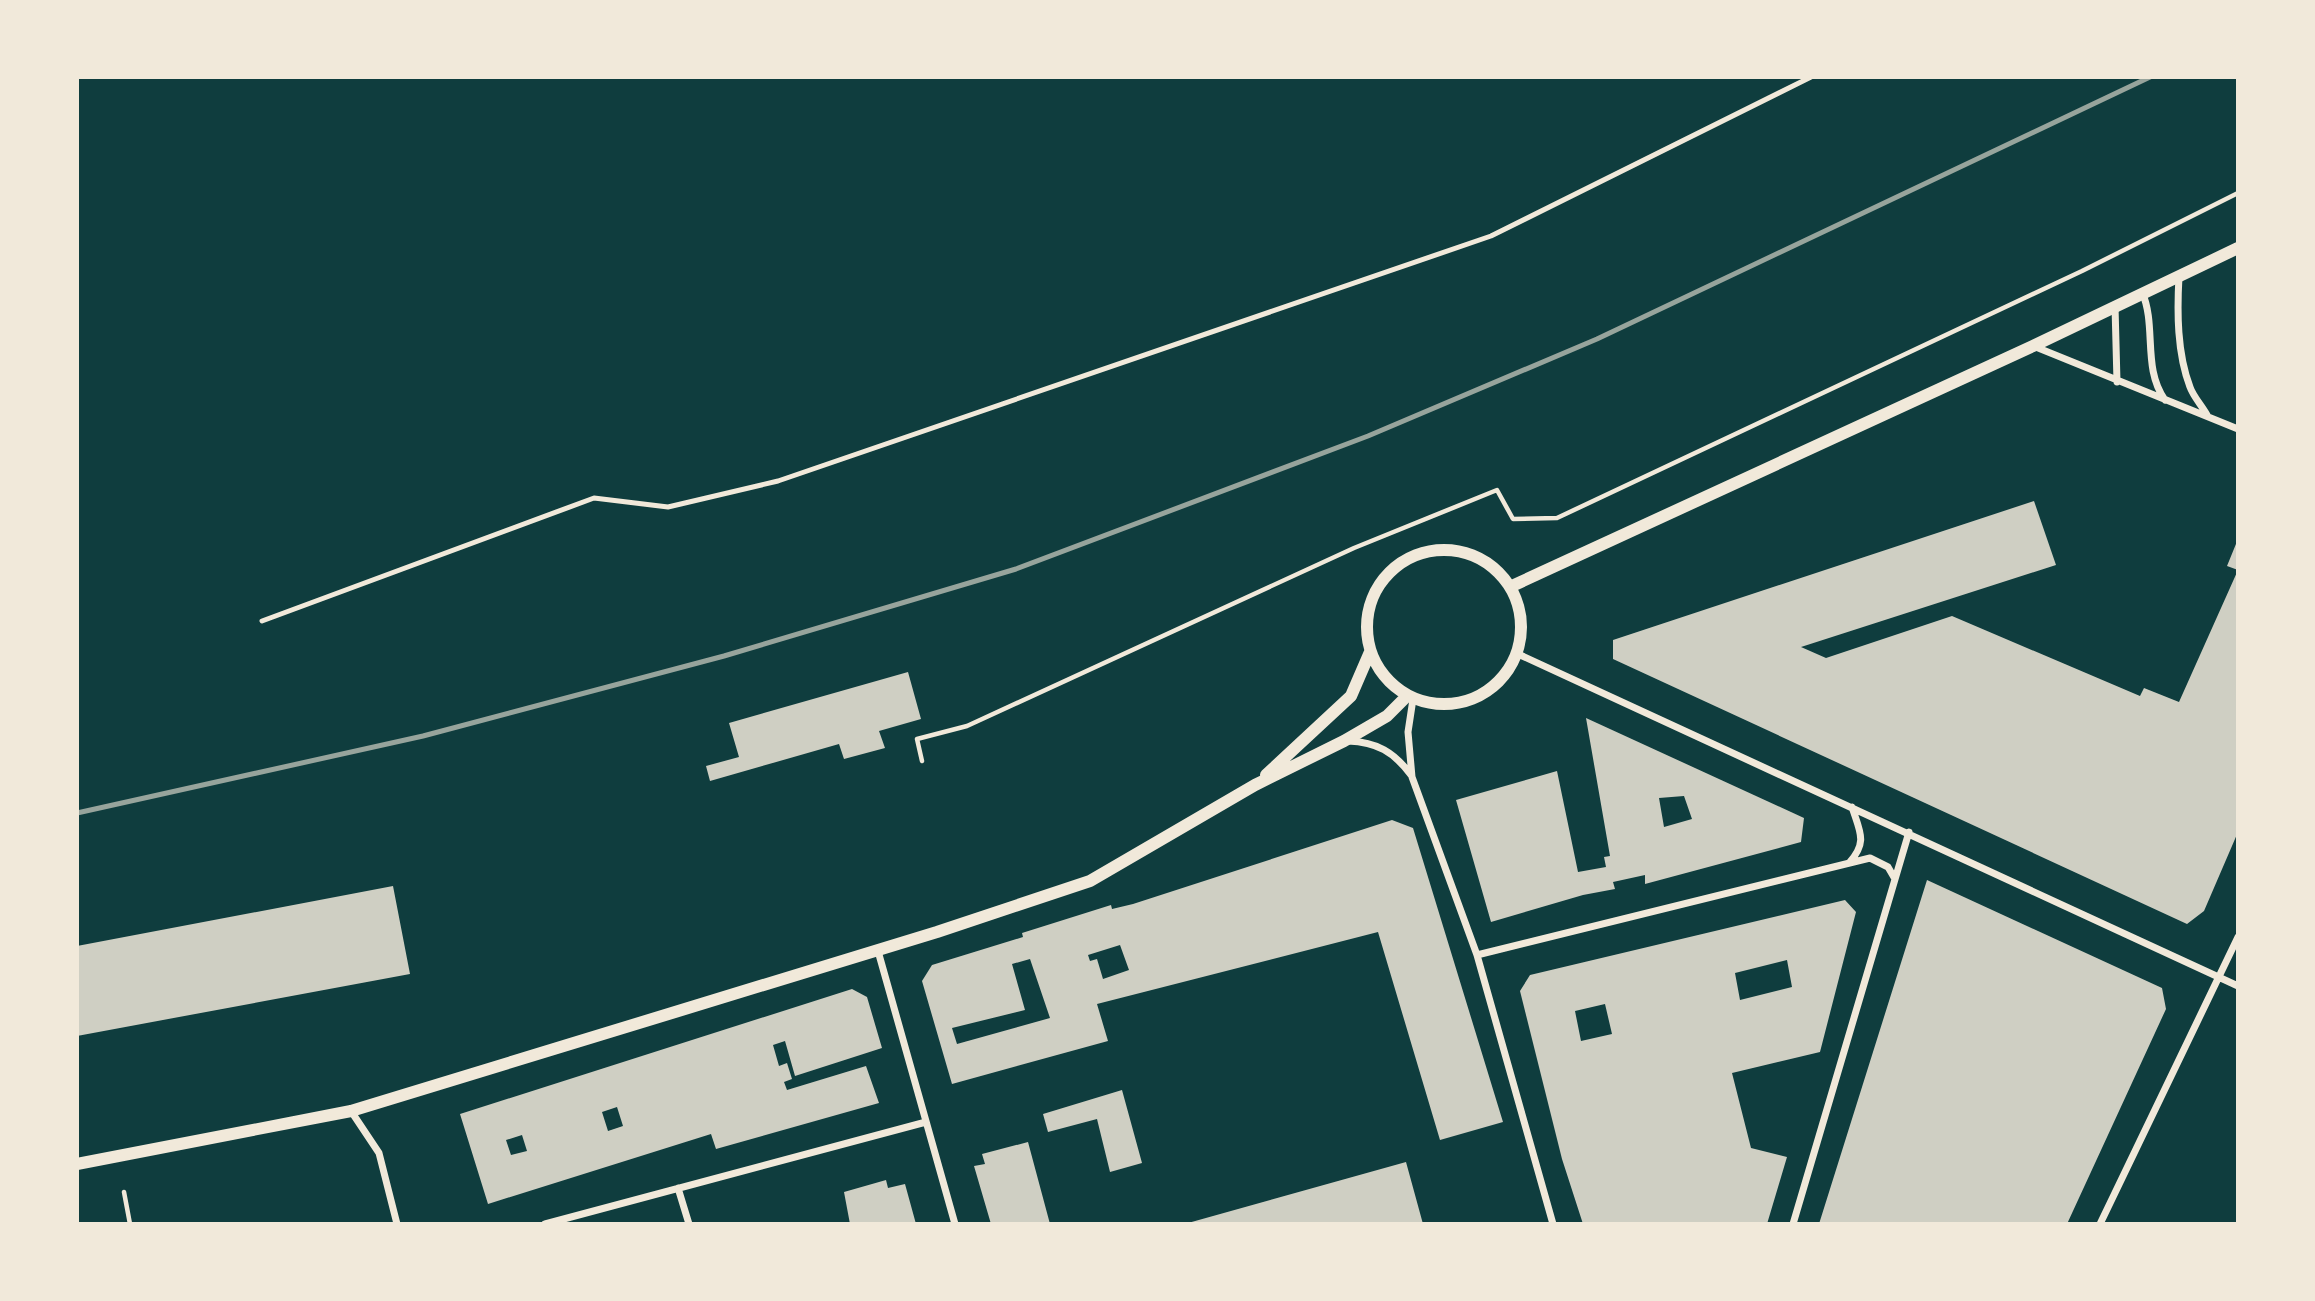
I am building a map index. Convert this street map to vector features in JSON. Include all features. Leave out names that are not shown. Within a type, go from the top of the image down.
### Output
[{"type":"street","points":[[1512,586],[2033,346],[2238,247]]},
{"type":"street","points":[[2179,276],[2177,306],[2183,359],[2190,389],[2208,416]]},
{"type":"street","points":[[2142,292],[2150,310],[2154,376],[2157,388],[2166,400]]},
{"type":"street","points":[[2115,306],[2117,382]]},
{"type":"street","points":[[2033,346],[2238,429]]},
{"type":"street","points":[[2146,393],[2154,376]]},
{"type":"street","points":[[1446,548],[1486,560],[1512,586],[1523,618],[1518,654],[1493,688],[1458,704],[1410,698],[1383,677],[1370,652],[1366,632],[1367,610],[1381,580],[1414,554],[1446,548]]},
{"type":"street","points":[[1255,785],[1351,696],[1370,652]]},
{"type":"street","points":[[1518,654],[2238,986]]},
{"type":"street","points":[[77,1164],[351,1111],[878,951],[1090,881],[1255,785],[1344,741],[1387,716],[1410,698]]},
{"type":"street","points":[[1410,698],[1408,732],[1412,777],[1477,955],[1553,1224]]},
{"type":"street","points":[[1344,741],[1368,742],[1395,755],[1412,777]]},
{"type":"street","points":[[1848,864],[1860,850],[1862,836],[1852,807]]},
{"type":"street","points":[[1793,1224],[1909,832]]},
{"type":"street","points":[[1477,955],[1870,858],[1888,867],[1895,879]]},
{"type":"street","points":[[2100,1224],[2238,937]]},
{"type":"street","points":[[878,951],[955,1224]]},
{"type":"street","points":[[351,1111],[379,1153],[397,1224]]},
{"type":"street","points":[[545,1224],[926,1122]]},
{"type":"street","points":[[678,1188],[689,1224]]},
{"type":"lane","points":[[262,621],[594,498],[668,507],[778,481],[1491,236],[1811,77]]},
{"type":"path","points":[[922,761],[917,739],[967,726],[1354,548],[1497,491],[1513,519],[1557,518],[2082,271],[2238,193]]},
{"type":"path","points":[[124,1192],[130,1224]]},
{"type":"building","points":[[2034,501],[2056,565],[1801,647],[1826,658],[1952,616],[2140,696],[2144,688],[2179,702],[2238,570],[2238,832],[2204,911],[2187,924],[1613,659],[1613,640]]},
{"type":"building","points":[[2238,539],[2238,570],[2227,566]]},
{"type":"building","points":[[908,672],[921,719],[879,731],[885,748],[844,759],[839,744],[710,781],[706,766],[739,757],[729,723]]},
{"type":"building","points":[[1586,718],[1804,818],[1801,842],[1645,884],[1645,875],[1613,882],[1615,889],[1583,895],[1491,922],[1456,800],[1557,771],[1578,872],[1606,867],[1604,857],[1610,856]],"holes":[[[1684,796],[1692,819],[1664,827],[1659,798]]]},
{"type":"building","points":[[1392,820],[1413,828],[1503,1122],[1440,1140],[1378,932],[1097,1004],[1108,1041],[952,1084],[922,981],[932,965],[1023,937],[1022,933],[1111,905],[1112,909]],"holes":[[[1120,945],[1129,970],[1103,979],[1097,959],[1090,961],[1088,955]],[[1030,959],[1050,1018],[957,1044],[952,1028],[1025,1010],[1012,964]]]},
{"type":"building","points":[[1927,880],[2162,988],[2166,1009],[2067,1224],[1819,1224]]},
{"type":"building","points":[[393,886],[410,974],[77,1036],[77,946]]},
{"type":"building","points":[[1845,900],[1856,912],[1820,1052],[1732,1073],[1751,1148],[1787,1157],[1767,1224],[1583,1224],[1562,1159],[1520,991],[1530,975]],"holes":[[[1787,960],[1792,987],[1740,1000],[1735,973]],[[1605,1004],[1612,1034],[1581,1041],[1575,1011]]]},
{"type":"building","points":[[852,989],[867,997],[882,1048],[795,1076],[785,1041],[773,1045],[779,1066],[787,1063],[792,1079],[784,1082],[787,1090],[866,1066],[879,1103],[716,1149],[711,1134],[488,1204],[460,1114]],"holes":[[[617,1107],[623,1126],[608,1131],[602,1112]],[[522,1135],[527,1151],[511,1155],[506,1140]]]},
{"type":"building","points":[[1122,1090],[1142,1163],[1110,1172],[1097,1119],[1048,1132],[1043,1114]]},
{"type":"building","points":[[1028,1142],[1050,1224],[991,1224],[974,1166],[985,1164],[982,1154]]},
{"type":"building","points":[[1406,1162],[1423,1224],[1188,1223]]},
{"type":"building","points":[[886,1180],[888,1188],[905,1184],[916,1224],[850,1224],[844,1192]]},
{"type":"railway","points":[[77,813],[423,736],[724,656],[1016,569],[1368,436],[1597,339],[2150,77]]}]
